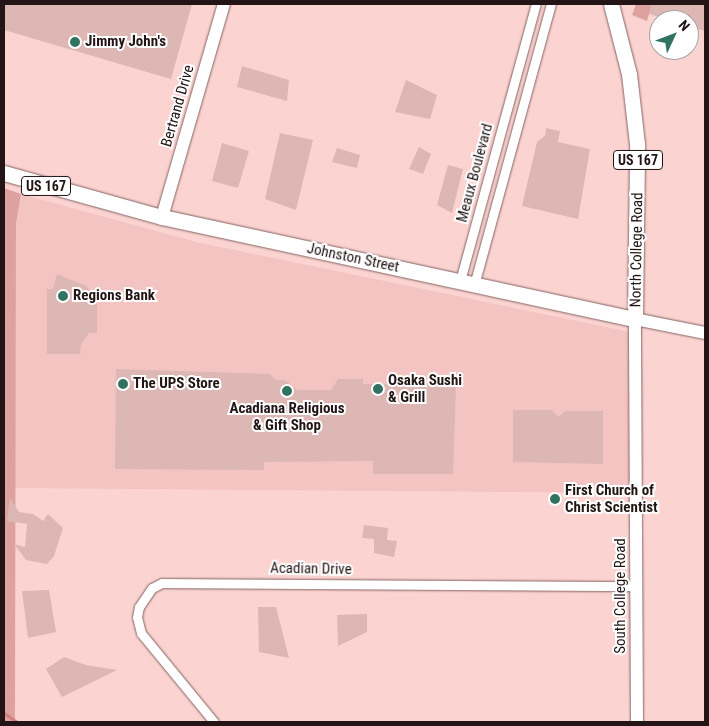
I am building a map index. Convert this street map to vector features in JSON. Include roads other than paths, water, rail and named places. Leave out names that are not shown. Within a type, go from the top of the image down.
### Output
[{"type":"main road","name":"Bertrand Drive","points":[[162,217],[224,4]]},
{"type":"main road","name":"North College Road","points":[[611,4],[629,74],[638,144],[635,319]]},
{"type":"main road","name":"Johnston Street","points":[[4,173],[162,217],[705,333]]},
{"type":"main road","name":"South College Road","points":[[635,319],[637,722]]},
{"type":"street","name":"Meaux Boulevard","points":[[467,283],[517,73],[536,4]]},
{"type":"street","name":"Meaux Boulevard","points":[[467,283],[532,77],[551,4]]},
{"type":"street","points":[[517,73],[532,77]]},
{"type":"street","name":"Acadian Drive","points":[[214,722],[141,633],[137,617],[139,607],[152,588],[162,583],[637,586]]},
{"type":"waterway","points":[[4,713],[17,722]]},
{"type":"place","name":"Jimmy John's","points":[[75,42]]},
{"type":"place","name":"Regions Bank","points":[[63,296]]},
{"type":"place","name":"The UPS Store","points":[[123,384]]},
{"type":"place","name":"Osaka Sushi & Grill","points":[[378,389]]},
{"type":"place","name":"Acadiana Religious & Gift Shop","points":[[287,391]]},
{"type":"place","name":"First Church of Christ Scientist","points":[[555,499]]}]
